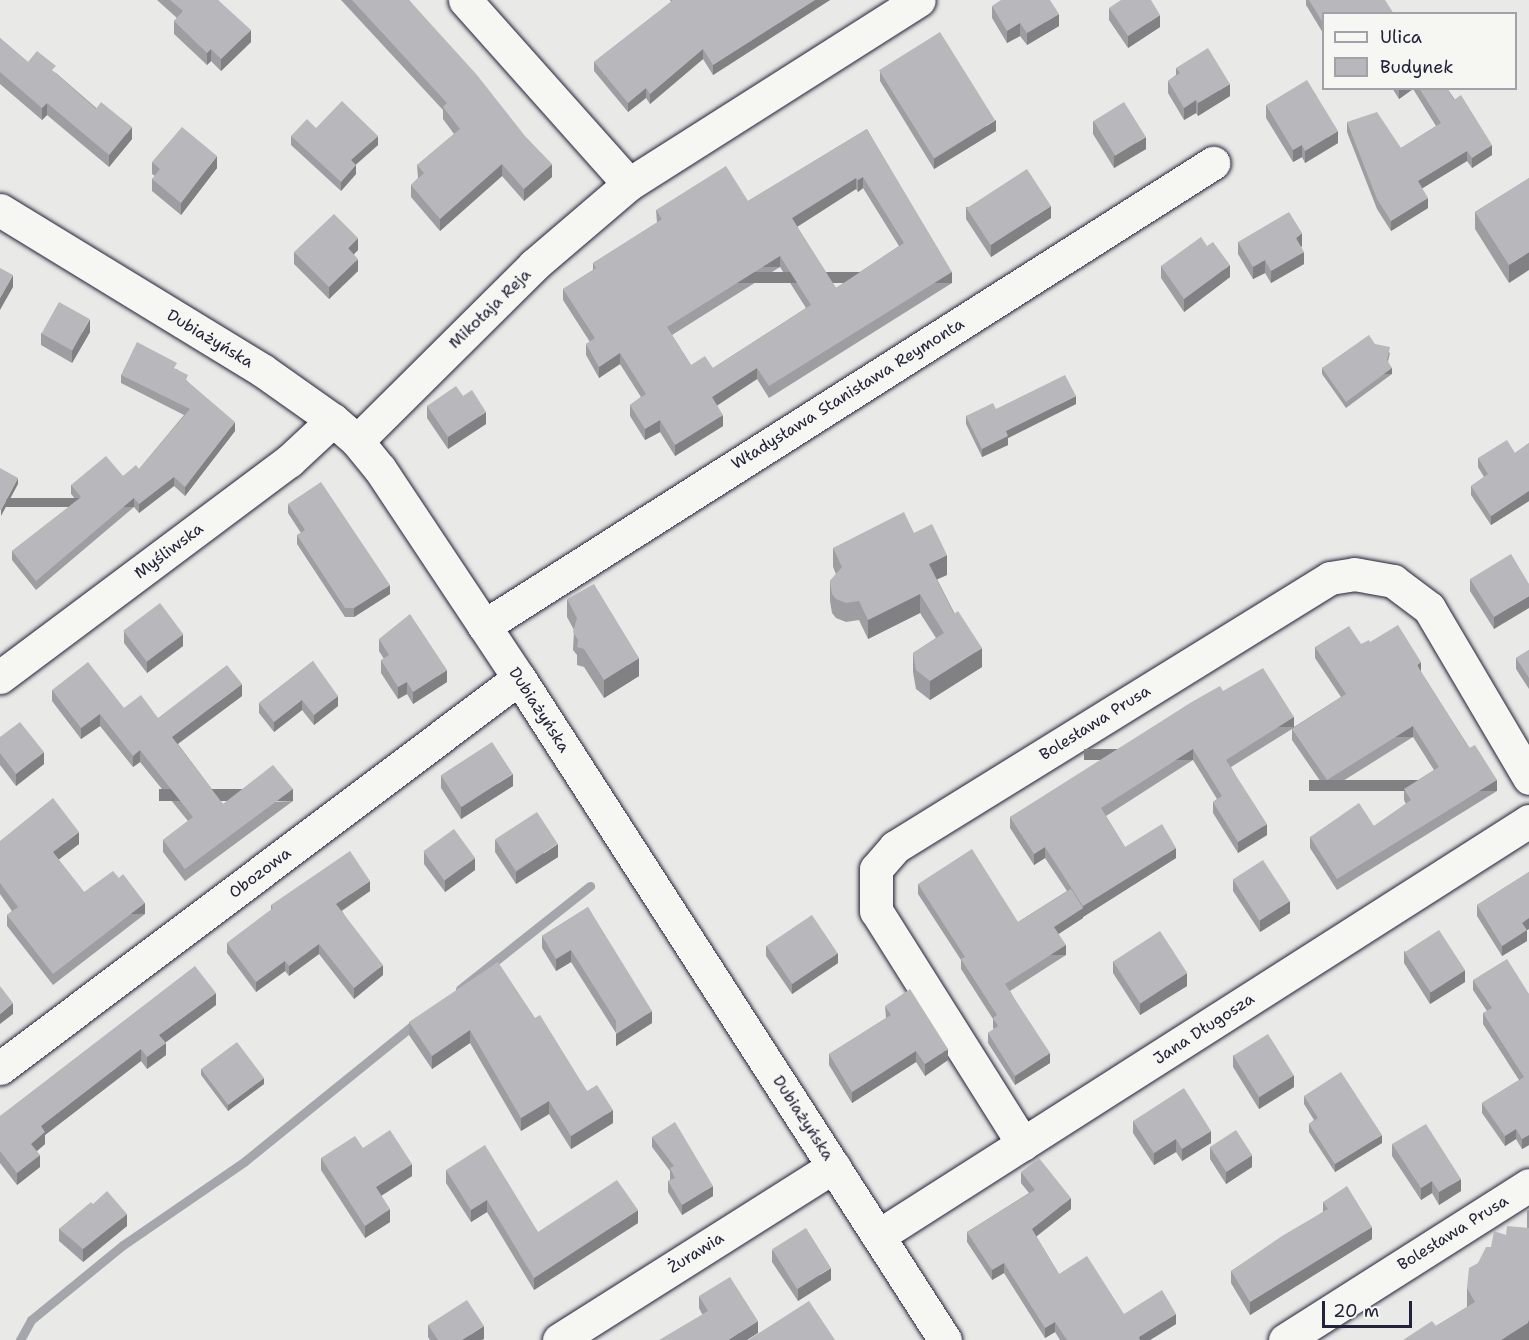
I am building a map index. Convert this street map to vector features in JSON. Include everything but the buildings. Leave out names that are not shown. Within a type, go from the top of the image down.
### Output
[{"type":"street","points":[[465,0],[629,184]]},
{"type":"street","name":"Mikołaja Reja","points":[[357,441],[534,266],[629,184],[919,0]]},
{"type":"street","name":"Władysława Stanisława Reymonta","points":[[484,626],[1213,163]]},
{"type":"street","name":"Dubiażyńska","points":[[0,210],[262,370],[333,420],[357,441],[380,469],[519,678],[945,1340]]},
{"type":"street","name":"Myśliwska","points":[[0,677],[289,461],[333,420]]},
{"type":"street","name":"Bolesława Prusa","points":[[1023,1144],[876,911],[876,869],[895,847],[1330,578],[1354,574],[1393,582],[1429,608],[1529,778]]},
{"type":"street","name":"Obozowa","points":[[0,1068],[519,678]]},
{"type":"street","name":"Jana Długosza","points":[[878,1236],[1529,821]]},
{"type":"street","name":"Żurawia","points":[[559,1340],[834,1166]]},
{"type":"street","name":"Bolesława Prusa","points":[[1285,1340],[1529,1185]]},
{"type":"waterway","points":[[460,989],[590,886]]},
{"type":"waterway","points":[[20,1340],[31,1320],[123,1245],[245,1161],[418,1021]]}]
